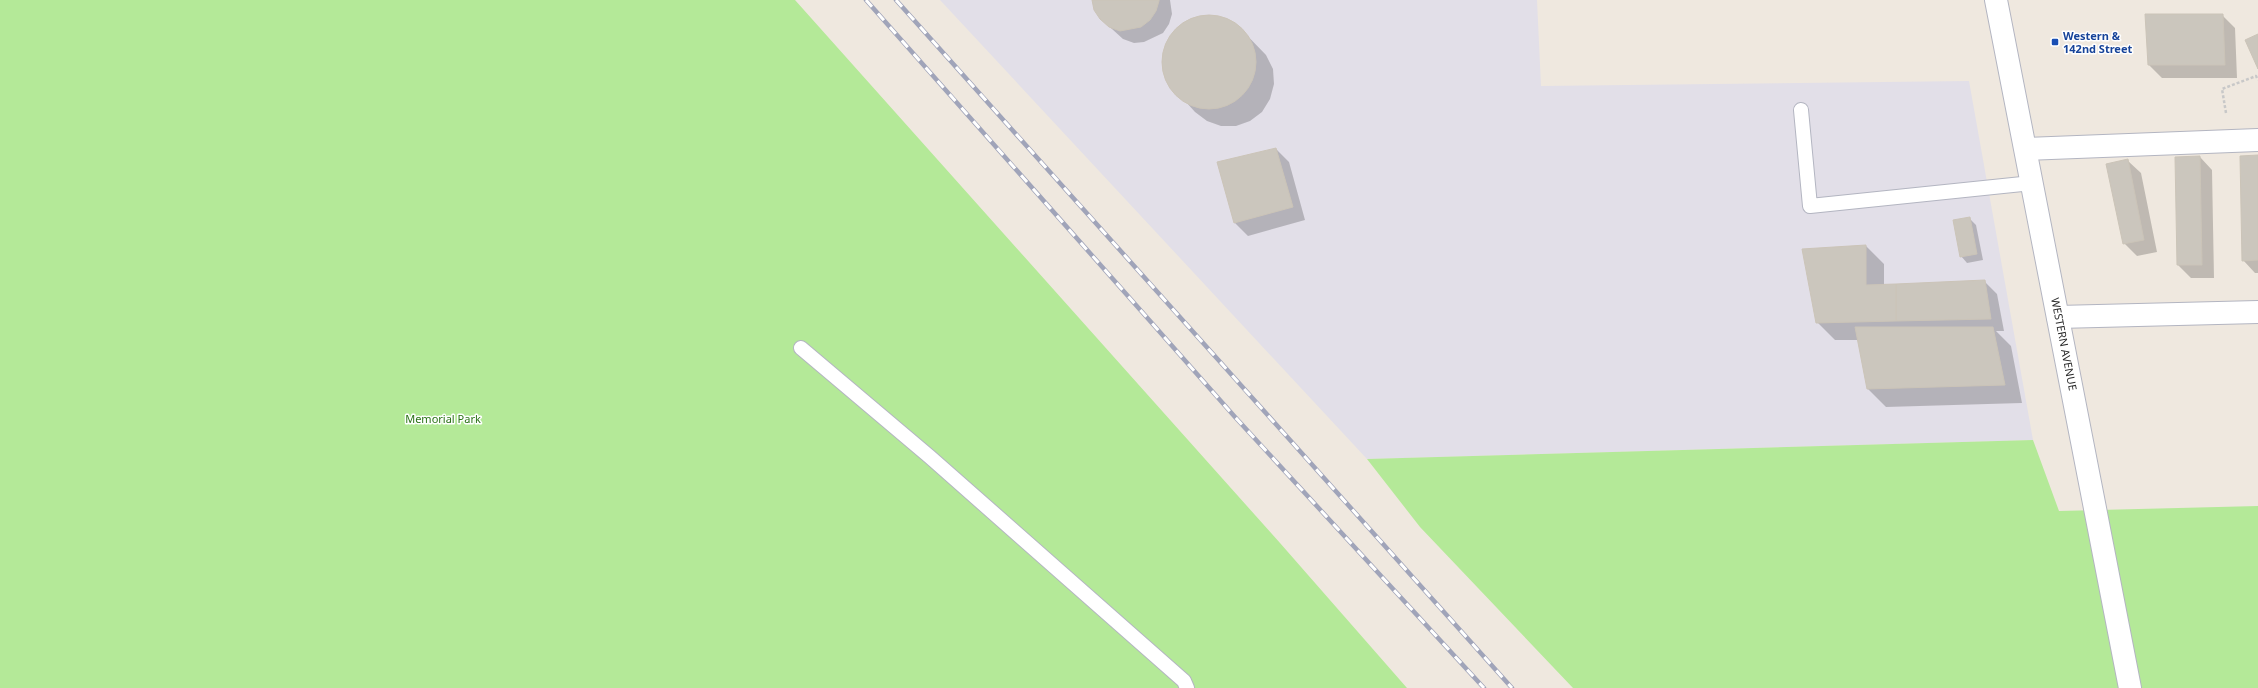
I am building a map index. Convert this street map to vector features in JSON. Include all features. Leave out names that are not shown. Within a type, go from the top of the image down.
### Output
[{"type":"main road","name":"WESTERN AVENUE","points":[[1996,0],[2130,688]]},
{"type":"main road","points":[[2026,149],[2258,140]]},
{"type":"main road","points":[[2058,316],[2258,312]]},
{"type":"lane","points":[[1801,110],[1810,206],[2032,183]]},
{"type":"lane","points":[[801,348],[930,457],[1184,681],[1187,688]]},
{"type":"path","points":[[2226,113],[2222,89],[2256,76],[2258,80]]},
{"type":"shaded area","points":[[940,0],[1537,0],[1541,86],[1969,81],[2033,440],[1367,459]]},
{"type":"green space","name":"Memorial Park","points":[[0,0],[795,0],[1280,543],[1407,688],[0,688]]},
{"type":"green space","points":[[2033,440],[2059,511],[2258,506],[2258,688],[1573,688],[1420,527],[1367,459]]},
{"type":"building","points":[[1092,0],[1159,1],[1156,11],[1150,20],[1141,27],[1120,31],[1109,27],[1100,19],[1094,10]]},
{"type":"building","points":[[2145,14],[2223,14],[2225,65],[2148,65]]},
{"type":"building","points":[[1209,15],[1227,19],[1242,29],[1252,44],[1256,62],[1252,80],[1242,95],[1227,105],[1209,109],[1191,105],[1176,95],[1166,80],[1162,62],[1166,44],[1176,29],[1191,19]]},
{"type":"building","points":[[2258,34],[2258,69],[2245,40]]},
{"type":"building","points":[[1276,148],[1293,207],[1234,223],[1217,162]]},
{"type":"building","points":[[2258,155],[2258,260],[2242,261],[2240,156]]},
{"type":"building","points":[[2200,156],[2202,265],[2177,265],[2175,157]]},
{"type":"building","points":[[2128,159],[2144,240],[2123,244],[2106,164]]},
{"type":"building","points":[[1970,217],[1977,254],[1960,257],[1953,220]]},
{"type":"building","points":[[1866,245],[1866,285],[1896,284],[1896,321],[1816,323],[1802,249]]},
{"type":"building","points":[[1985,280],[1991,319],[1896,321],[1896,284]]},
{"type":"building","points":[[1855,327],[1993,327],[2005,385],[1867,389]]},
{"type":"railway","points":[[866,0],[1235,417],[1484,688]]},
{"type":"railway","points":[[896,0],[1512,688]]},
{"type":"place","name":"Western & 142nd Street","points":[[2055,42]]}]
